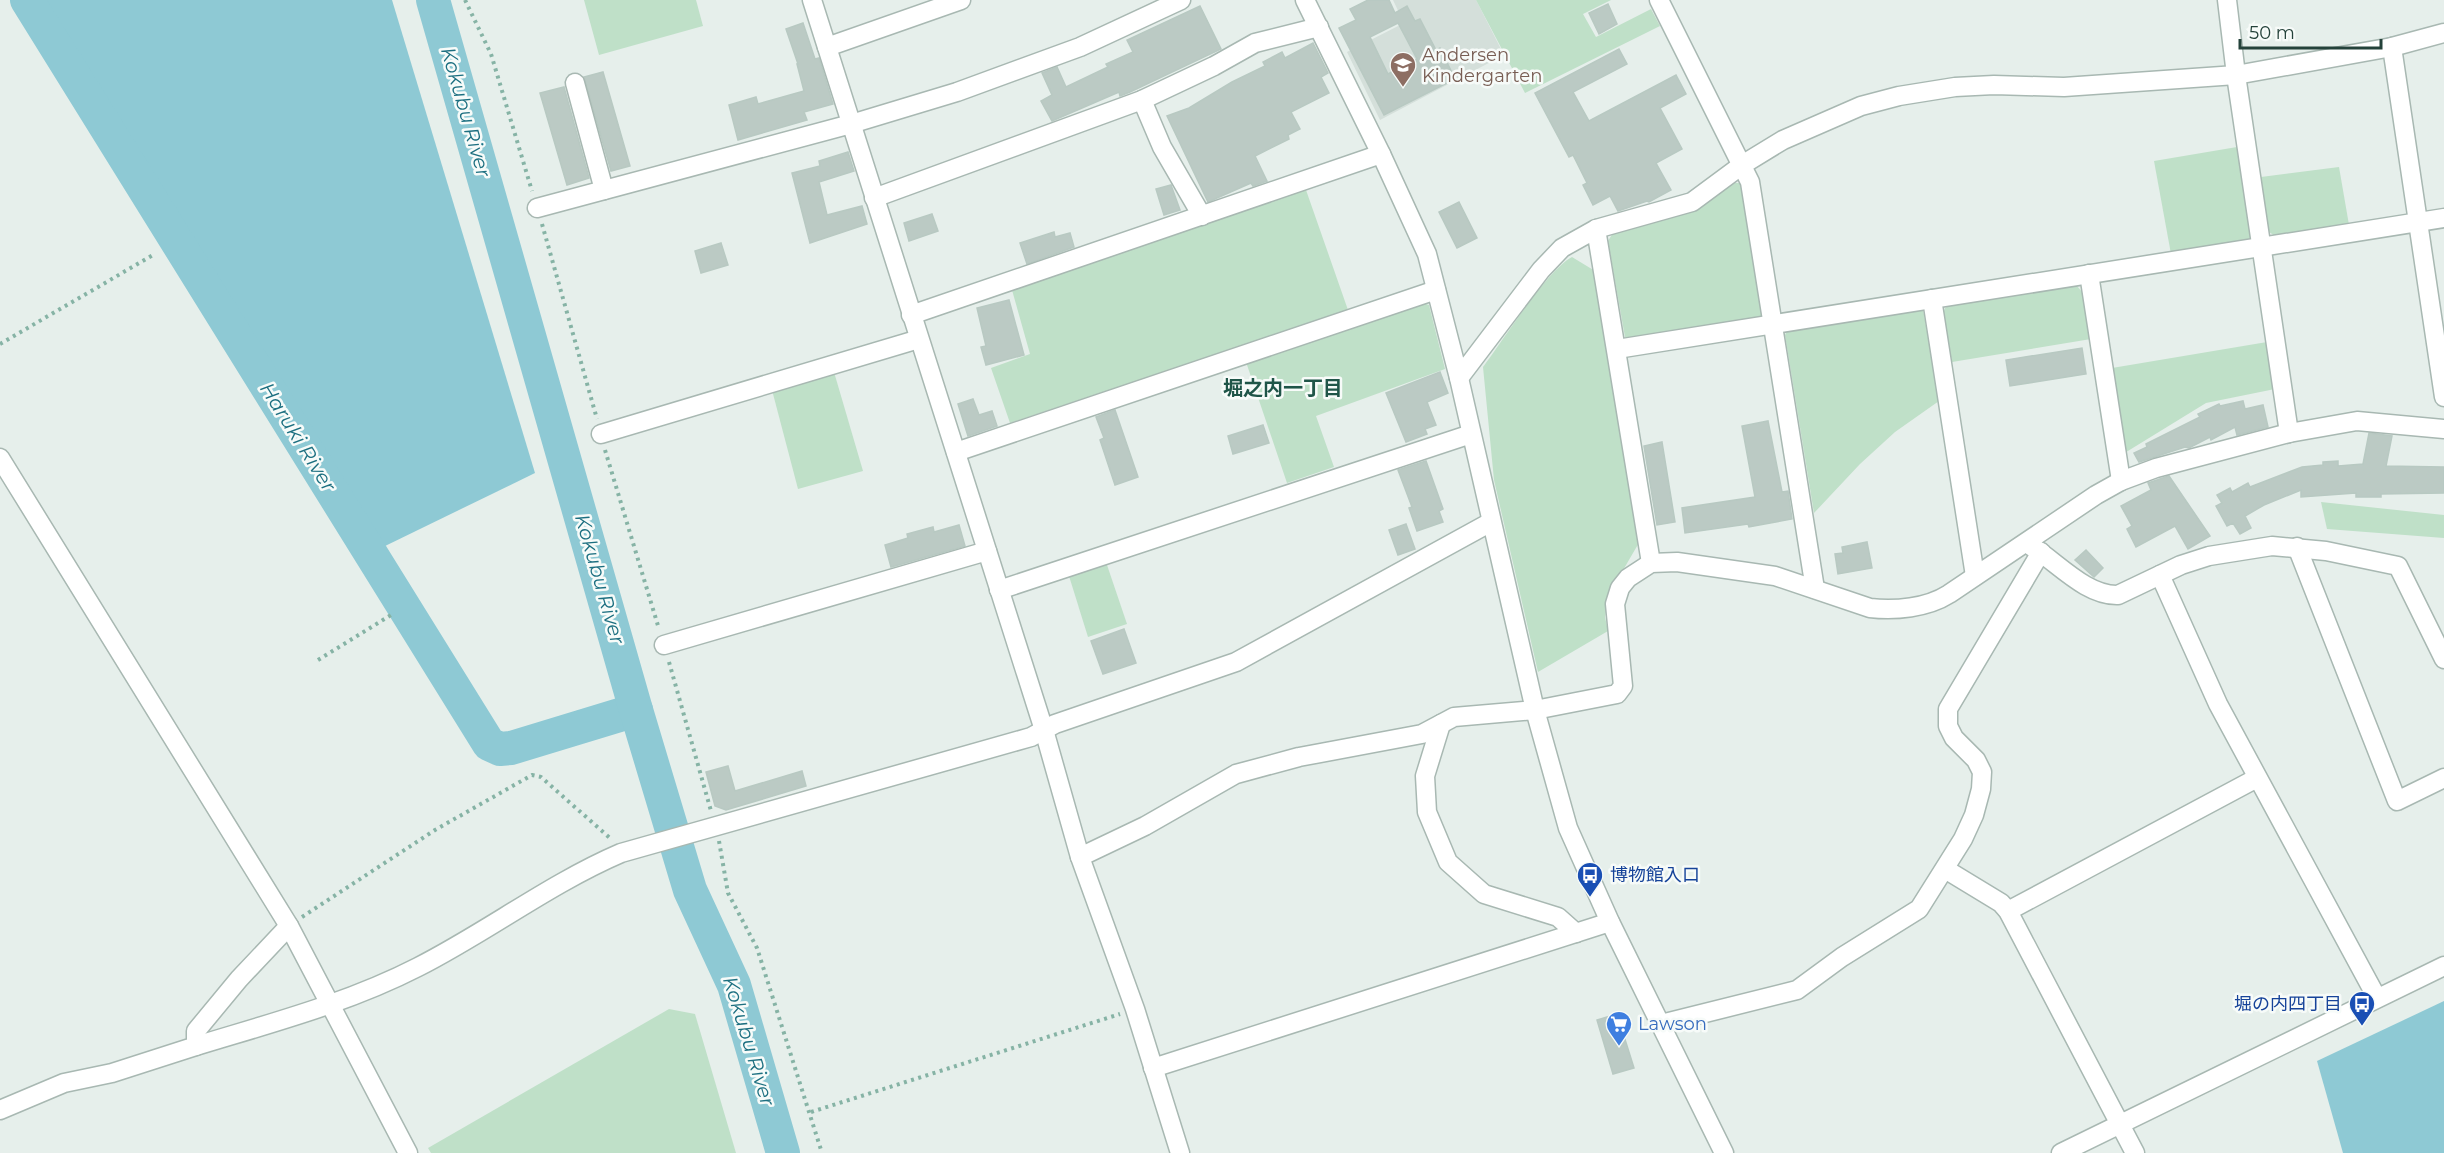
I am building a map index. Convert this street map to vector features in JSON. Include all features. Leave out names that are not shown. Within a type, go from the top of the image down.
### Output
[{"type":"street","points":[[812,0],[1044,730],[1080,857],[1135,1009],[1180,1153]]},
{"type":"street","points":[[827,47],[961,0]]},
{"type":"street","points":[[537,208],[851,124],[957,92],[1080,46],[1181,0]]},
{"type":"street","points":[[1305,0],[1424,246],[1459,378],[1535,710],[1568,828],[1610,922],[1724,1153]]},
{"type":"street","points":[[1659,0],[1750,182],[1815,589]]},
{"type":"street","points":[[2228,0],[2235,75],[2289,433]]},
{"type":"street","points":[[874,198],[1142,100],[1214,66],[1255,43],[1319,27]]},
{"type":"street","points":[[1459,378],[1541,270],[1562,248],[1596,229],[1692,202],[1742,165],[1783,140],[1861,106],[1899,96],[1955,87],[1994,85],[2064,87],[2235,75],[2392,47],[2444,33]]},
{"type":"street","points":[[2392,47],[2444,397]]},
{"type":"street","points":[[575,82],[604,190]]},
{"type":"street","points":[[1142,100],[1162,147],[1202,216]]},
{"type":"street","points":[[911,315],[1381,154]]},
{"type":"street","points":[[1617,350],[2444,218]]},
{"type":"street","points":[[1596,229],[1651,563]]},
{"type":"street","points":[[2089,274],[2121,481]]},
{"type":"street","points":[[956,452],[1436,290]]},
{"type":"street","points":[[1932,299],[1975,576]]},
{"type":"street","points":[[601,434],[919,339]]},
{"type":"street","points":[[1080,857],[1145,826],[1236,774],[1299,757],[1422,734],[1454,717],[1535,710],[1617,694],[1623,686],[1615,604],[1620,588],[1628,578],[1651,563],[1677,562],[1775,576],[1858,606],[1885,609],[1939,600],[1975,576],[2034,548],[2096,495],[2121,481],[2156,468],[2289,433],[2357,421],[2444,429]]},
{"type":"street","points":[[999,590],[1471,434]]},
{"type":"street","points":[[0,458],[7,484],[289,926],[408,1153]]},
{"type":"street","points":[[0,1110],[64,1083],[112,1073],[364,993],[420,966],[582,870],[629,850],[1031,737],[1056,724],[1236,662],[1491,522]]},
{"type":"street","points":[[2034,548],[2090,588],[2109,595],[2118,595],[2181,565],[2209,556],[2272,546],[2297,547],[2398,566],[2444,658]]},
{"type":"street","points":[[2297,547],[2397,801],[2444,778]]},
{"type":"street","points":[[1661,1024],[1797,990],[1842,957],[1919,909],[1945,869],[1974,815],[1981,789],[1982,772],[1976,760],[1951,732],[1948,726],[1948,709],[2034,548]]},
{"type":"street","points":[[664,645],[987,551]]},
{"type":"street","points":[[2160,575],[2218,704],[2377,998]]},
{"type":"street","points":[[1441,724],[1425,776],[1427,812],[1448,862],[1484,894],[1558,917],[1576,933]]},
{"type":"street","points":[[2008,911],[2257,778]]},
{"type":"street","points":[[1945,869],[2001,903],[2008,911],[2135,1153]]},
{"type":"street","points":[[1153,1068],[1610,922]]},
{"type":"street","points":[[196,1046],[196,1031],[239,979],[289,926]]},
{"type":"street","points":[[2061,1153],[2444,966]]},
{"type":"path","points":[[465,0],[491,54],[537,208],[664,645],[713,827],[728,893],[757,948],[811,1112],[822,1153]]},
{"type":"path","points":[[0,344],[153,255]]},
{"type":"path","points":[[318,660],[391,615]]},
{"type":"path","points":[[289,926],[435,830],[532,775],[541,777],[618,845],[629,850]]},
{"type":"path","points":[[811,1112],[1135,1009]]},
{"type":"shaded area","name":"Andersen Kindergarten","points":[[1393,0],[1476,0],[1504,55],[1380,120],[1347,52],[1404,23]]},
{"type":"green space","points":[[584,0],[696,0],[703,26],[599,55]]},
{"type":"green space","points":[[1476,0],[1611,0],[1583,14],[1596,37],[1651,9],[1660,26],[1525,93]]},
{"type":"green space","points":[[2237,147],[2252,236],[2248,242],[2171,254],[2154,161]]},
{"type":"green space","points":[[2339,167],[2349,225],[2275,236],[2269,232],[2261,177]]},
{"type":"green space","points":[[1735,183],[1740,183],[1745,189],[1765,315],[1759,320],[1632,340],[1625,337],[1608,241],[1613,233],[1691,211]]},
{"type":"green space","points":[[1306,190],[1348,310],[1010,423],[991,368],[1030,354],[1012,290]]},
{"type":"green space","points":[[1572,257],[1595,271],[1640,541],[1608,596],[1605,617],[1608,631],[1538,672],[1494,480],[1483,367],[1550,276]]},
{"type":"green space","points":[[2076,285],[2084,294],[2091,339],[1952,362],[1943,314],[1945,308],[1950,305]]},
{"type":"green space","points":[[1419,302],[1429,305],[1445,369],[1316,416],[1334,467],[1287,483],[1246,362]]},
{"type":"green space","points":[[1923,309],[1939,401],[1895,432],[1860,464],[1814,513],[1785,335],[1789,328]]},
{"type":"green space","points":[[2267,342],[2275,389],[2206,403],[2123,454],[2112,368]]},
{"type":"green space","points":[[834,372],[863,471],[798,489],[772,390]]},
{"type":"green space","points":[[2321,502],[2444,515],[2444,538],[2327,529]]},
{"type":"green space","points":[[1106,562],[1127,624],[1088,637],[1069,576]]},
{"type":"green space","points":[[669,1009],[695,1014],[736,1153],[431,1153],[428,1148]]},
{"type":"water","points":[[39,0],[392,0],[535,473],[381,548]]},
{"type":"water","points":[[2444,1001],[2444,1153],[2343,1153],[2317,1061]]},
{"type":"building","points":[[1368,0],[1389,0],[1395,13],[1407,6],[1415,21],[1420,19],[1436,50],[1440,48],[1455,79],[1384,115],[1339,28],[1356,20],[1350,9]],"holes":[[[1398,23],[1417,59],[1388,74],[1370,37]]]},
{"type":"building","points":[[1608,4],[1617,24],[1599,34],[1589,13]]},
{"type":"building","points":[[1200,6],[1221,49],[1130,92],[1120,96],[1119,92],[1052,121],[1041,101],[1052,95],[1042,73],[1057,67],[1066,87],[1108,67],[1106,64],[1133,52],[1127,40]]},
{"type":"building","points":[[803,23],[815,59],[819,58],[833,104],[804,112],[807,120],[738,140],[729,105],[756,97],[758,104],[804,91],[786,29]]},
{"type":"building","points":[[1313,43],[1328,73],[1321,77],[1329,93],[1291,112],[1300,129],[1288,135],[1289,139],[1255,156],[1267,181],[1253,186],[1251,183],[1208,202],[1167,116],[1189,108],[1232,82],[1265,66],[1263,62],[1282,52],[1285,58]]},
{"type":"building","points":[[1619,49],[1627,64],[1573,92],[1589,121],[1676,75],[1686,94],[1660,108],[1682,149],[1656,163],[1671,190],[1649,202],[1618,211],[1610,196],[1593,205],[1583,185],[1587,183],[1573,155],[1569,157],[1535,93]]},
{"type":"building","points":[[603,72],[630,166],[611,171],[584,77]]},
{"type":"building","points":[[564,87],[589,178],[567,185],[540,93]]},
{"type":"building","points":[[848,152],[854,171],[819,182],[827,215],[862,206],[867,224],[810,243],[792,173],[820,166],[819,161]]},
{"type":"building","points":[[1171,185],[1180,210],[1164,215],[1156,189]]},
{"type":"building","points":[[1459,202],[1477,238],[1457,248],[1439,212]]},
{"type":"building","points":[[932,214],[938,231],[909,241],[904,223]]},
{"type":"building","points":[[1054,232],[1055,237],[1070,233],[1074,247],[1027,264],[1020,243]]},
{"type":"building","points":[[721,243],[728,265],[701,273],[695,251]]},
{"type":"building","points":[[1009,300],[1024,355],[986,365],[981,347],[986,346],[977,308]]},
{"type":"building","points":[[2082,348],[2086,374],[2010,386],[2006,360]]},
{"type":"building","points":[[1440,372],[1448,393],[1427,402],[1436,425],[1425,429],[1427,434],[1406,442],[1386,393]]},
{"type":"building","points":[[973,399],[979,415],[992,411],[997,426],[968,436],[958,404]]},
{"type":"building","points":[[2243,401],[2245,409],[2263,405],[2268,427],[2237,435],[2235,427],[2211,440],[2210,437],[2189,448],[2185,447],[2139,462],[2134,453],[2147,447],[2146,444],[2200,417],[2198,414],[2219,404],[2220,406]]},
{"type":"building","points":[[1115,410],[1138,477],[1115,485],[1100,440],[1104,438],[1096,417]]},
{"type":"building","points":[[1768,421],[1782,492],[1788,491],[1792,519],[1749,527],[1748,524],[1685,533],[1682,508],[1755,497],[1742,426]]},
{"type":"building","points":[[1263,425],[1269,443],[1233,454],[1228,436]]},
{"type":"building","points":[[2369,433],[2392,436],[2386,466],[2444,467],[2444,493],[2381,494],[2381,497],[2356,497],[2356,493],[2301,497],[2301,490],[2264,505],[2245,516],[2251,528],[2240,534],[2233,523],[2227,526],[2216,506],[2222,503],[2217,495],[2230,488],[2232,492],[2248,483],[2250,487],[2302,467],[2323,465],[2323,462],[2338,461],[2338,466],[2363,464]]},
{"type":"building","points":[[1662,442],[1675,522],[1657,525],[1644,446]]},
{"type":"building","points":[[1426,461],[1443,509],[1439,511],[1443,522],[1417,531],[1409,508],[1412,507],[1398,470]]},
{"type":"building","points":[[2169,476],[2210,536],[2188,549],[2175,526],[2136,547],[2127,529],[2132,526],[2121,506],[2151,490],[2148,483]]},
{"type":"building","points":[[1406,524],[1415,549],[1398,555],[1389,530]]},
{"type":"building","points":[[959,525],[965,546],[891,567],[885,545],[908,538],[907,534],[933,527],[934,532]]},
{"type":"building","points":[[1867,542],[1872,568],[1838,574],[1835,554],[1843,553],[1842,547]]},
{"type":"building","points":[[2086,550],[2103,568],[2094,577],[2075,560]]},
{"type":"building","points":[[1124,629],[1136,663],[1103,674],[1091,641]]},
{"type":"building","points":[[728,766],[735,791],[802,771],[806,786],[726,810],[715,806],[706,772]]},
{"type":"building","points":[[1617,1014],[1634,1068],[1613,1074],[1597,1020]]},
{"type":"waterway","name":"Haruki River","points":[[27,0],[489,744],[500,749],[511,748],[636,710]]},
{"type":"waterway","name":"Kokubu River","points":[[433,0],[636,710],[690,890],[734,985],[783,1153]]},
{"type":"place","name":"Andersen Kindergarten","points":[[1403,88]]},
{"type":"place","name":"博物館入口","points":[[1590,898]]},
{"type":"place","name":"堀の内四丁目","points":[[2362,1027]]},
{"type":"place","name":"Lawson","points":[[1619,1047]]},
{"type":"district","name":"堀之内一丁目","points":[[1283,388]]}]
